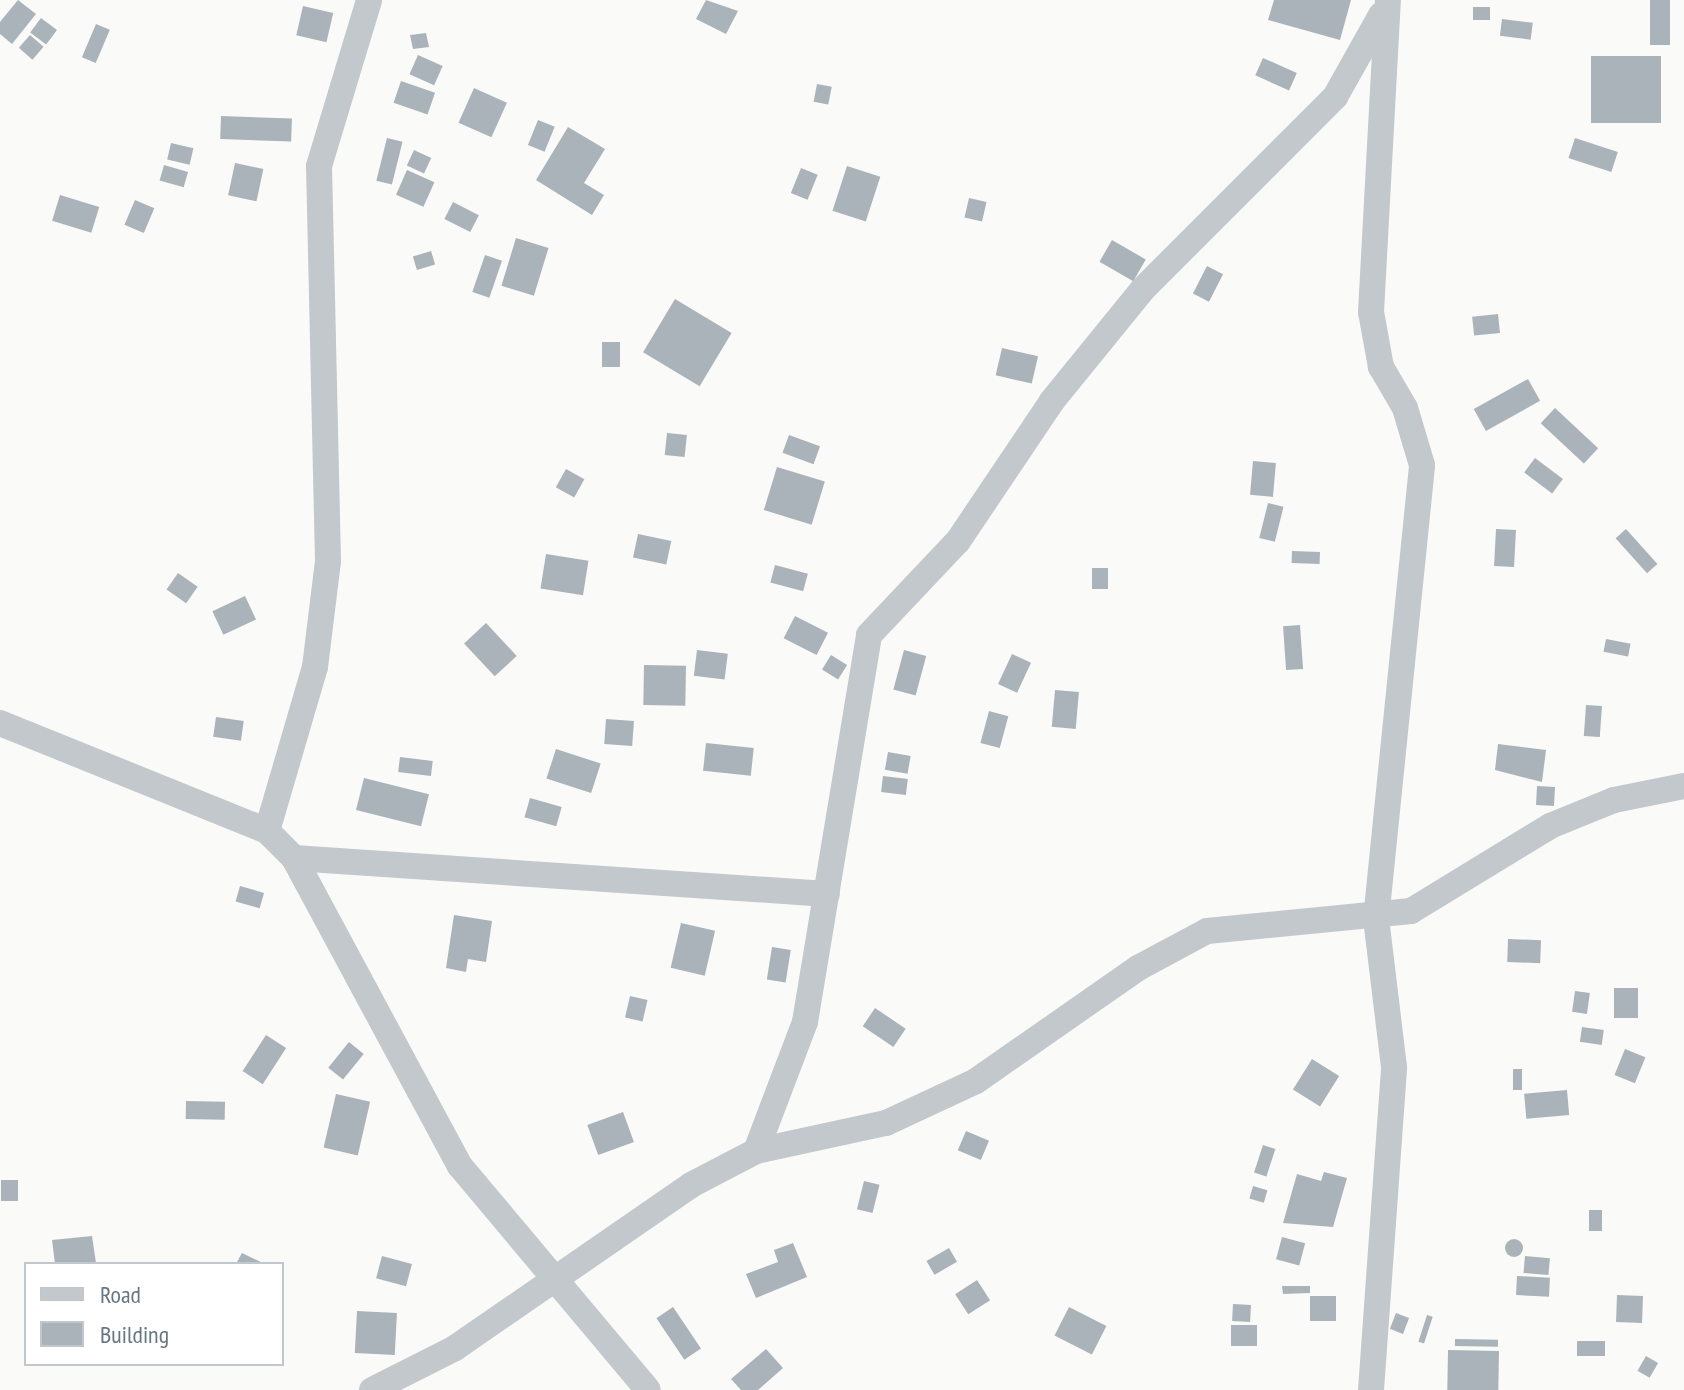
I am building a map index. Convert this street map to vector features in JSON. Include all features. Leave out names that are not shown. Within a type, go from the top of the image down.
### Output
[{"type":"street","points":[[267,831],[315,667],[328,561],[319,166],[369,0]]},
{"type":"street","points":[[756,1151],[805,1022],[869,635],[958,541],[1052,401],[1143,289],[1335,97],[1387,0]]},
{"type":"street","points":[[1371,1390],[1394,1067],[1376,919],[1422,465],[1405,408],[1381,367],[1371,312],[1387,0]]},
{"type":"street","points":[[0,723],[267,831],[294,858],[460,1166],[559,1278],[648,1390]]},
{"type":"street","points":[[372,1390],[455,1348],[691,1185],[756,1151],[886,1123],[976,1081],[1125,976],[1207,931],[1376,919],[1411,911],[1458,887],[1550,826],[1614,800],[1684,786]]},
{"type":"street","points":[[294,858],[827,894]]},
{"type":"building","points":[[18,0],[36,14],[12,44],[0,34],[0,22]]},
{"type":"building","points":[[706,0],[738,11],[726,34],[696,19]]},
{"type":"building","points":[[1274,0],[1351,0],[1340,40],[1268,20]]},
{"type":"building","points":[[1650,0],[1670,0],[1670,45],[1650,45]]},
{"type":"building","points":[[303,6],[333,13],[326,42],[296,35]]},
{"type":"building","points":[[1473,7],[1490,7],[1490,20],[1473,20]]},
{"type":"building","points":[[41,18],[57,30],[46,44],[30,32]]},
{"type":"building","points":[[1502,19],[1533,23],[1531,40],[1500,36]]},
{"type":"building","points":[[96,24],[110,30],[96,63],[82,57]]},
{"type":"building","points":[[426,33],[429,47],[413,49],[410,35]]},
{"type":"building","points":[[30,35],[44,47],[32,60],[19,48]]},
{"type":"building","points":[[418,55],[443,66],[434,85],[409,74]]},
{"type":"building","points":[[1591,56],[1661,56],[1661,123],[1591,123]]},
{"type":"building","points":[[1263,58],[1297,73],[1289,90],[1255,75]]},
{"type":"building","points":[[401,81],[435,93],[428,114],[394,103]]},
{"type":"building","points":[[817,84],[832,87],[828,105],[814,102]]},
{"type":"building","points":[[474,88],[507,103],[491,137],[459,123]]},
{"type":"building","points":[[221,116],[292,118],[291,141],[220,139]]},
{"type":"building","points":[[538,120],[555,127],[545,152],[528,145]]},
{"type":"building","points":[[568,127],[605,149],[584,183],[604,195],[592,215],[536,180]]},
{"type":"building","points":[[387,138],[403,142],[392,185],[376,181]]},
{"type":"building","points":[[1575,138],[1618,152],[1611,172],[1569,158]]},
{"type":"building","points":[[171,143],[193,148],[190,165],[167,160]]},
{"type":"building","points":[[414,150],[431,158],[424,173],[407,165]]},
{"type":"building","points":[[235,163],[263,169],[257,201],[228,195]]},
{"type":"building","points":[[164,165],[188,172],[184,187],[160,180]]},
{"type":"building","points":[[847,166],[880,177],[866,222],[832,211]]},
{"type":"building","points":[[801,168],[818,175],[808,200],[791,193]]},
{"type":"building","points":[[407,170],[434,182],[423,207],[396,195]]},
{"type":"building","points":[[60,195],[99,207],[91,233],[52,221]]},
{"type":"building","points":[[969,198],[987,202],[982,222],[965,217]]},
{"type":"building","points":[[135,200],[154,208],[144,233],[124,225]]},
{"type":"building","points":[[453,202],[479,215],[470,232],[444,219]]},
{"type":"building","points":[[516,238],[549,248],[534,296],[501,286]]},
{"type":"building","points":[[1112,240],[1146,260],[1133,281],[1100,262]]},
{"type":"building","points":[[431,251],[435,264],[417,270],[413,257]]},
{"type":"building","points":[[485,255],[502,261],[489,298],[472,292]]},
{"type":"building","points":[[1207,266],[1223,274],[1209,302],[1193,294]]},
{"type":"building","points":[[675,299],[732,333],[700,386],[643,352]]},
{"type":"building","points":[[1498,314],[1500,333],[1474,336],[1472,317]]},
{"type":"building","points":[[602,342],[620,342],[620,367],[602,367]]},
{"type":"building","points":[[1002,348],[1038,356],[1032,384],[996,375]]},
{"type":"building","points":[[1528,379],[1540,401],[1486,431],[1474,409]]},
{"type":"building","points":[[1555,408],[1598,448],[1584,464],[1541,423]]},
{"type":"building","points":[[667,433],[687,435],[685,457],[665,455]]},
{"type":"building","points":[[789,435],[820,446],[814,464],[783,453]]},
{"type":"building","points":[[1535,458],[1563,479],[1552,493],[1524,472]]},
{"type":"building","points":[[1253,461],[1276,463],[1273,497],[1250,495]]},
{"type":"building","points":[[777,467],[825,482],[812,525],[764,510]]},
{"type":"building","points":[[566,469],[584,479],[574,498],[556,487]]},
{"type":"building","points":[[1268,503],[1284,507],[1275,542],[1259,538]]},
{"type":"building","points":[[1496,529],[1516,530],[1514,567],[1494,566]]},
{"type":"building","points":[[1626,529],[1657,564],[1647,573],[1616,538]]},
{"type":"building","points":[[638,534],[671,541],[666,565],[633,557]]},
{"type":"building","points":[[1292,551],[1320,552],[1320,564],[1292,563]]},
{"type":"building","points":[[546,554],[588,561],[583,595],[541,589]]},
{"type":"building","points":[[775,565],[808,574],[803,591],[770,582]]},
{"type":"building","points":[[1092,568],[1108,568],[1108,589],[1092,589]]},
{"type":"building","points":[[178,573],[198,587],[186,603],[167,589]]},
{"type":"building","points":[[245,596],[256,620],[223,635],[212,611]]},
{"type":"building","points":[[795,616],[828,633],[817,655],[784,638]]},
{"type":"building","points":[[486,623],[517,656],[495,676],[464,643]]},
{"type":"building","points":[[1300,625],[1303,669],[1286,670],[1283,626]]},
{"type":"building","points":[[1606,639],[1631,644],[1628,657],[1604,652]]},
{"type":"building","points":[[697,650],[728,654],[725,680],[694,676]]},
{"type":"building","points":[[904,650],[926,656],[916,696],[893,690]]},
{"type":"building","points":[[1012,654],[1031,663],[1017,693],[998,684]]},
{"type":"building","points":[[831,655],[847,665],[838,679],[822,669]]},
{"type":"building","points":[[644,665],[686,666],[685,706],[643,705]]},
{"type":"building","points":[[1055,690],[1079,692],[1076,729],[1052,727]]},
{"type":"building","points":[[1586,705],[1602,706],[1600,737],[1584,736]]},
{"type":"building","points":[[989,711],[1008,716],[1000,748],[980,743]]},
{"type":"building","points":[[216,717],[244,721],[241,741],[213,737]]},
{"type":"building","points":[[606,719],[634,721],[632,746],[604,744]]},
{"type":"building","points":[[706,743],[754,748],[751,776],[703,771]]},
{"type":"building","points":[[1498,744],[1546,750],[1542,782],[1495,770]]},
{"type":"building","points":[[556,749],[601,764],[591,793],[546,778]]},
{"type":"building","points":[[888,752],[911,756],[908,774],[885,770]]},
{"type":"building","points":[[400,757],[433,761],[431,776],[398,772]]},
{"type":"building","points":[[883,776],[908,779],[906,795],[881,792]]},
{"type":"building","points":[[364,778],[429,794],[421,826],[356,810]]},
{"type":"building","points":[[1537,786],[1555,787],[1554,806],[1536,805]]},
{"type":"building","points":[[530,798],[562,807],[556,826],[524,817]]},
{"type":"building","points":[[240,886],[264,893],[260,908],[236,901]]},
{"type":"building","points":[[454,915],[492,921],[486,962],[468,959],[466,972],[446,968]]},
{"type":"building","points":[[681,923],[715,931],[705,976],[671,968]]},
{"type":"building","points":[[1508,939],[1541,940],[1540,963],[1507,962]]},
{"type":"building","points":[[772,947],[791,950],[786,983],[767,980]]},
{"type":"building","points":[[1614,988],[1638,988],[1638,1018],[1614,1018]]},
{"type":"building","points":[[1575,991],[1590,993],[1587,1014],[1572,1012]]},
{"type":"building","points":[[630,996],[648,1000],[643,1021],[625,1017]]},
{"type":"building","points":[[875,1008],[906,1029],[893,1047],[863,1026]]},
{"type":"building","points":[[1582,1027],[1604,1030],[1602,1045],[1580,1042]]},
{"type":"building","points":[[266,1035],[286,1048],[263,1084],[243,1071]]},
{"type":"building","points":[[349,1042],[364,1054],[343,1080],[328,1068]]},
{"type":"building","points":[[1625,1049],[1645,1057],[1635,1083],[1615,1075]]},
{"type":"building","points":[[1312,1059],[1339,1076],[1320,1106],[1293,1090]]},
{"type":"building","points":[[1513,1069],[1522,1069],[1522,1090],[1513,1090]]},
{"type":"building","points":[[1567,1090],[1569,1115],[1526,1119],[1524,1094]]},
{"type":"building","points":[[336,1094],[370,1102],[358,1155],[324,1148]]},
{"type":"building","points":[[186,1101],[225,1102],[225,1120],[186,1119]]},
{"type":"building","points":[[623,1112],[634,1142],[598,1155],[587,1125]]},
{"type":"building","points":[[966,1131],[989,1141],[981,1160],[958,1150]]},
{"type":"building","points":[[1263,1145],[1275,1149],[1266,1177],[1254,1173]]},
{"type":"building","points":[[1324,1172],[1347,1178],[1333,1227],[1283,1223],[1297,1174],[1321,1181]]},
{"type":"building","points":[[1,1180],[18,1180],[18,1201],[1,1201]]},
{"type":"building","points":[[864,1181],[880,1185],[873,1213],[857,1209]]},
{"type":"building","points":[[1253,1186],[1267,1190],[1264,1203],[1249,1198]]},
{"type":"building","points":[[1589,1210],[1602,1210],[1602,1231],[1589,1231]]},
{"type":"building","points":[[92,1236],[96,1262],[55,1262],[52,1240]]},
{"type":"building","points":[[1282,1237],[1305,1243],[1299,1265],[1276,1259]]},
{"type":"building","points":[[1510,1239],[1518,1239],[1523,1248],[1521,1255],[1510,1257],[1505,1252],[1505,1244]]},
{"type":"building","points":[[793,1243],[807,1277],[756,1298],[746,1274],[778,1262],[774,1250]]},
{"type":"building","points":[[949,1248],[957,1262],[934,1275],[926,1261]]},
{"type":"building","points":[[242,1253],[261,1262],[237,1262]]},
{"type":"building","points":[[382,1256],[412,1264],[406,1286],[376,1278]]},
{"type":"building","points":[[1525,1256],[1550,1258],[1548,1275],[1524,1273]]},
{"type":"building","points":[[1517,1276],[1550,1278],[1549,1297],[1516,1295]]},
{"type":"building","points":[[977,1280],[990,1300],[968,1314],[955,1294]]},
{"type":"building","points":[[1282,1286],[1310,1286],[1310,1293],[1283,1294]]},
{"type":"building","points":[[1617,1295],[1643,1296],[1642,1323],[1616,1322]]},
{"type":"building","points":[[1310,1296],[1336,1296],[1336,1321],[1310,1321]]},
{"type":"building","points":[[1233,1304],[1251,1305],[1250,1322],[1232,1321]]},
{"type":"building","points":[[673,1307],[701,1348],[684,1360],[656,1318]]},
{"type":"building","points":[[1069,1307],[1106,1326],[1092,1355],[1054,1336]]},
{"type":"building","points":[[357,1311],[397,1313],[395,1355],[355,1353]]},
{"type":"building","points":[[1396,1313],[1409,1318],[1403,1334],[1390,1329]]},
{"type":"building","points":[[1427,1315],[1433,1317],[1424,1343],[1418,1342]]},
{"type":"building","points":[[1231,1325],[1257,1325],[1257,1346],[1231,1346]]},
{"type":"building","points":[[1455,1339],[1498,1340],[1498,1347],[1455,1346]]},
{"type":"building","points":[[1577,1341],[1605,1341],[1605,1356],[1577,1356]]},
{"type":"building","points":[[766,1349],[783,1368],[758,1390],[741,1390],[731,1379]]},
{"type":"building","points":[[1448,1350],[1499,1351],[1498,1390],[1447,1390]]},
{"type":"building","points":[[1646,1356],[1658,1363],[1650,1378],[1638,1371]]}]
